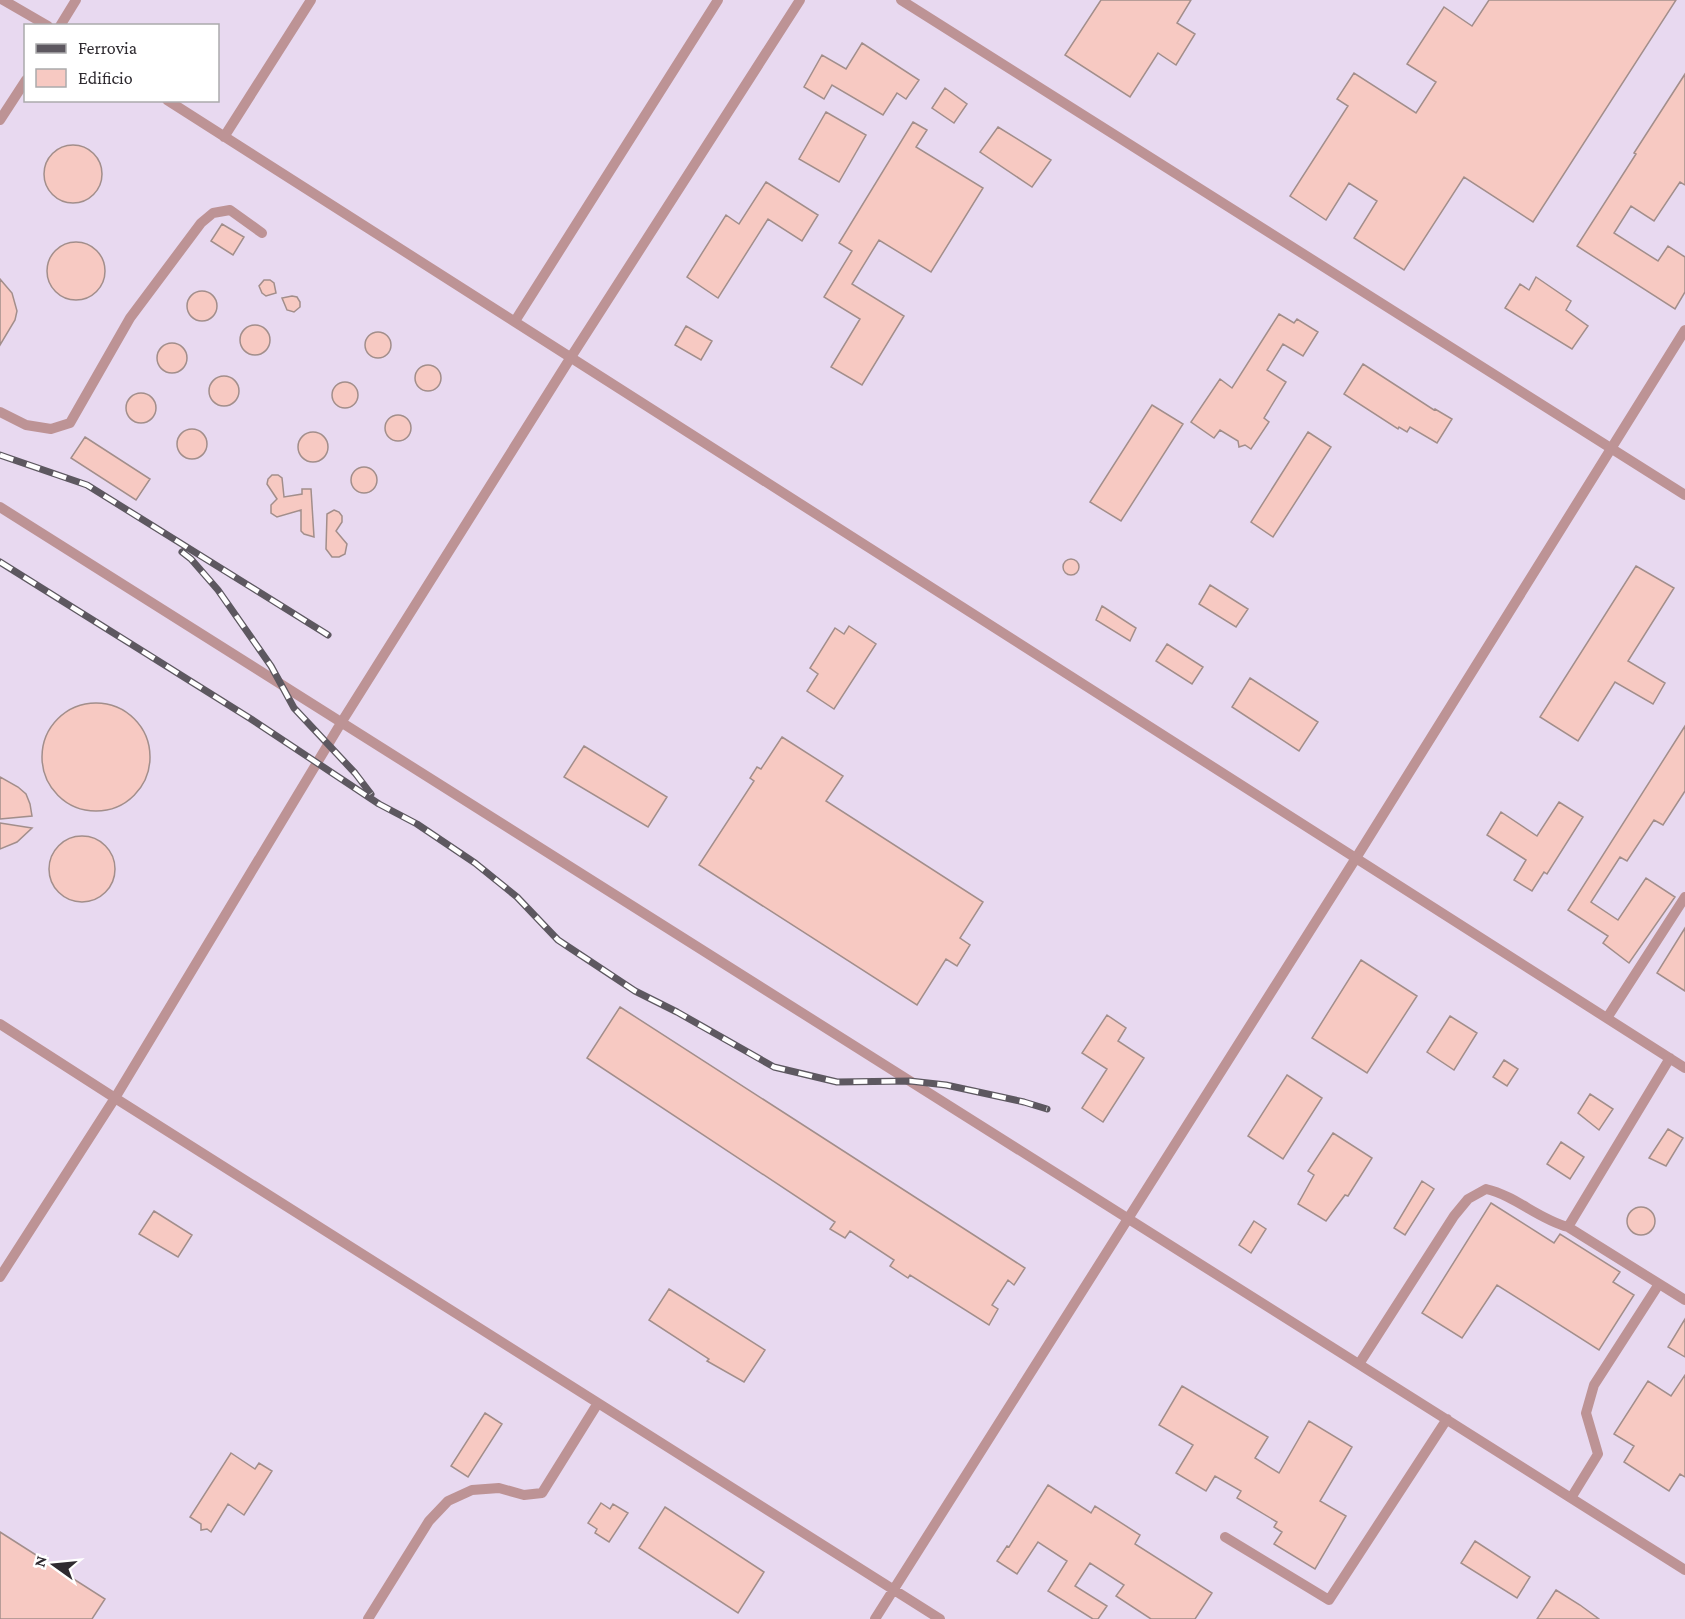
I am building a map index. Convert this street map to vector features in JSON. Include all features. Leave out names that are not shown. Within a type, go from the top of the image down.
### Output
[{"type":"lane","points":[[3,0],[45,24]]},
{"type":"lane","points":[[61,24],[76,0]]},
{"type":"lane","points":[[224,137],[311,0]]},
{"type":"lane","points":[[514,321],[718,0]]},
{"type":"lane","points":[[0,1277],[115,1098],[341,723],[571,357],[800,0]]},
{"type":"lane","points":[[901,0],[1685,495]]},
{"type":"lane","points":[[0,120],[24,83]]},
{"type":"lane","points":[[170,102],[1685,1068]]},
{"type":"lane","points":[[0,412],[26,425],[51,429],[70,423],[130,318],[201,223],[213,213],[231,210],[262,233]]},
{"type":"lane","points":[[875,1619],[1356,858],[1685,330]]},
{"type":"lane","points":[[0,507],[1685,1570]]},
{"type":"lane","points":[[1607,1018],[1685,897]]},
{"type":"lane","points":[[0,1024],[940,1619]]},
{"type":"lane","points":[[1568,1227],[1670,1058]]},
{"type":"lane","points":[[1359,1364],[1454,1216],[1468,1199],[1486,1189],[1502,1193],[1553,1223],[1568,1227],[1685,1300]]},
{"type":"lane","points":[[1571,1498],[1598,1454],[1586,1413],[1594,1385],[1659,1284]]},
{"type":"lane","points":[[368,1619],[429,1521],[448,1501],[472,1491],[499,1488],[524,1495],[542,1493],[598,1404]]},
{"type":"lane","points":[[1225,1536],[1329,1600],[1447,1419]]},
{"type":"shaded area","points":[[0,0],[1685,0],[1685,1619],[0,1619]]},
{"type":"building","points":[[1101,0],[1191,0],[1177,23],[1195,34],[1176,65],[1158,53],[1130,97],[1065,55]]},
{"type":"building","points":[[1489,0],[1676,0],[1533,222],[1464,177],[1404,270],[1354,238],[1377,201],[1349,183],[1326,220],[1290,196],[1348,106],[1337,99],[1354,73],[1416,113],[1436,82],[1407,64],[1444,7],[1472,26]]},
{"type":"building","points":[[862,43],[919,80],[906,99],[897,93],[883,115],[832,85],[824,99],[804,87],[822,55],[846,69]]},
{"type":"building","points":[[1685,74],[1685,185],[1680,182],[1654,221],[1631,206],[1614,233],[1658,261],[1668,246],[1685,257],[1685,292],[1675,309],[1577,246]]},
{"type":"building","points":[[945,88],[967,104],[954,123],[932,108]]},
{"type":"building","points":[[826,112],[866,135],[839,182],[799,159]]},
{"type":"building","points":[[913,122],[927,130],[916,147],[983,188],[931,272],[879,240],[852,284],[904,316],[862,385],[831,367],[860,319],[824,297],[852,251],[839,243]]},
{"type":"building","points":[[998,127],[1051,160],[1032,187],[980,152]]},
{"type":"building","points":[[67,145],[79,145],[94,153],[102,168],[102,180],[94,195],[79,203],[67,203],[52,195],[44,180],[44,168],[52,153]]},
{"type":"building","points":[[766,182],[818,215],[802,241],[768,219],[718,298],[687,277],[726,215],[739,224]]},
{"type":"building","points":[[222,224],[244,237],[233,255],[211,241]]},
{"type":"building","points":[[70,242],[82,242],[97,250],[105,265],[105,277],[97,292],[82,300],[70,300],[55,292],[47,277],[47,265],[55,250]]},
{"type":"building","points":[[1536,277],[1571,301],[1566,310],[1588,326],[1572,349],[1505,308],[1520,284],[1529,290]]},
{"type":"building","points":[[0,279],[12,293],[17,311],[15,320],[0,345]]},
{"type":"building","points":[[264,280],[274,283],[276,293],[266,296],[262,293],[259,286]]},
{"type":"building","points":[[202,291],[213,295],[217,306],[213,317],[202,321],[191,317],[187,306],[191,295]]},
{"type":"building","points":[[297,297],[300,302],[300,307],[294,312],[287,310],[282,298]]},
{"type":"building","points":[[1279,314],[1294,323],[1297,319],[1318,332],[1303,356],[1283,344],[1267,370],[1286,382],[1264,418],[1269,422],[1251,449],[1245,445],[1239,447],[1238,441],[1220,430],[1214,438],[1191,422],[1220,379],[1232,388]]},
{"type":"building","points":[[255,325],[266,329],[270,340],[266,351],[255,355],[244,351],[240,340],[244,329]]},
{"type":"building","points":[[686,326],[712,341],[701,360],[675,345]]},
{"type":"building","points":[[378,332],[387,336],[391,345],[387,354],[378,358],[369,354],[365,345],[369,336]]},
{"type":"building","points":[[172,343],[183,347],[187,358],[183,369],[172,373],[161,369],[157,358],[161,347]]},
{"type":"building","points":[[1363,364],[1434,410],[1452,419],[1437,443],[1410,427],[1407,432],[1399,427],[1398,429],[1344,394]]},
{"type":"building","points":[[428,365],[437,369],[441,378],[437,387],[428,391],[419,387],[415,378],[419,369]]},
{"type":"building","points":[[224,376],[235,380],[239,391],[235,402],[224,406],[213,402],[209,391],[213,380]]},
{"type":"building","points":[[345,382],[354,386],[358,395],[354,404],[345,408],[336,404],[332,395],[336,386]]},
{"type":"building","points":[[141,393],[152,397],[156,408],[152,419],[141,423],[130,419],[126,408],[130,397]]},
{"type":"building","points":[[1152,405],[1183,424],[1121,521],[1090,502]]},
{"type":"building","points":[[398,415],[407,419],[411,428],[407,437],[398,441],[389,437],[385,428],[389,419]]},
{"type":"building","points":[[192,429],[203,433],[207,444],[203,455],[192,459],[181,455],[177,444],[181,433]]},
{"type":"building","points":[[313,432],[324,436],[328,447],[324,458],[313,462],[302,458],[298,447],[302,436]]},
{"type":"building","points":[[1308,432],[1331,447],[1273,537],[1251,522]]},
{"type":"building","points":[[85,437],[150,479],[136,500],[71,458]]},
{"type":"building","points":[[364,467],[373,471],[377,480],[373,489],[364,493],[355,489],[351,480],[355,471]]},
{"type":"building","points":[[272,475],[282,478],[284,497],[302,494],[302,489],[311,489],[314,537],[301,531],[301,510],[277,517],[271,513],[271,505],[277,499],[267,484]]},
{"type":"building","points":[[334,510],[342,516],[342,522],[336,531],[347,544],[345,554],[339,557],[332,557],[326,549],[327,514]]},
{"type":"building","points":[[1068,559],[1074,559],[1079,567],[1077,573],[1068,575],[1063,570],[1063,564]]},
{"type":"building","points":[[1636,566],[1674,588],[1628,661],[1665,683],[1653,704],[1615,682],[1578,741],[1540,717]]},
{"type":"building","points":[[1210,585],[1248,609],[1236,627],[1199,604]]},
{"type":"building","points":[[1102,606],[1136,628],[1130,641],[1096,620]]},
{"type":"building","points":[[849,626],[876,644],[834,709],[807,691],[818,674],[810,668],[835,628],[844,634]]},
{"type":"building","points":[[1167,644],[1203,667],[1192,684],[1156,661]]},
{"type":"building","points":[[1250,678],[1318,722],[1299,751],[1232,707]]},
{"type":"building","points":[[96,703],[117,707],[134,719],[146,736],[150,757],[146,778],[134,795],[117,807],[96,811],[75,807],[58,795],[46,778],[42,757],[46,736],[58,719],[75,707]]},
{"type":"building","points":[[1685,726],[1685,791],[1663,825],[1654,820],[1627,861],[1620,857],[1591,902],[1618,920],[1646,878],[1675,897],[1629,963],[1603,943],[1608,936],[1568,910]]},
{"type":"building","points":[[782,737],[843,776],[826,801],[983,902],[960,938],[970,945],[957,966],[946,959],[917,1005],[699,865],[754,781],[750,778],[757,767],[761,769]]},
{"type":"building","points":[[584,746],[667,797],[648,827],[564,777]]},
{"type":"building","points":[[0,777],[26,794],[32,816],[0,819]]},
{"type":"building","points":[[1559,802],[1583,817],[1547,874],[1544,872],[1532,891],[1514,880],[1526,860],[1487,835],[1501,812],[1537,836]]},
{"type":"building","points":[[0,823],[32,828],[17,842],[0,849]]},
{"type":"building","points":[[76,836],[88,836],[106,845],[113,856],[115,869],[113,882],[106,893],[95,900],[76,902],[63,897],[54,888],[49,875],[49,863],[54,850],[63,841]]},
{"type":"building","points":[[1685,928],[1685,991],[1657,973]]},
{"type":"building","points":[[1361,960],[1417,996],[1367,1073],[1312,1038]]},
{"type":"building","points":[[620,1007],[1025,1268],[1014,1285],[1008,1280],[992,1305],[998,1309],[989,1325],[910,1275],[908,1278],[890,1266],[894,1260],[850,1231],[845,1238],[830,1229],[835,1222],[587,1058]]},
{"type":"building","points":[[1107,1015],[1126,1028],[1118,1041],[1144,1058],[1103,1122],[1082,1108],[1107,1069],[1082,1053]]},
{"type":"building","points":[[1450,1016],[1477,1033],[1454,1070],[1427,1052]]},
{"type":"building","points":[[1504,1060],[1518,1069],[1507,1086],[1493,1077]]},
{"type":"building","points":[[1287,1075],[1322,1098],[1283,1159],[1248,1136]]},
{"type":"building","points":[[1590,1094],[1613,1109],[1599,1130],[1578,1113]]},
{"type":"building","points":[[1668,1129],[1683,1138],[1666,1166],[1649,1158]]},
{"type":"building","points":[[1333,1133],[1372,1158],[1348,1196],[1345,1195],[1326,1221],[1298,1204],[1314,1175],[1308,1171]]},
{"type":"building","points":[[1561,1142],[1584,1157],[1570,1179],[1547,1164]]},
{"type":"building","points":[[1422,1181],[1434,1189],[1405,1235],[1394,1228]]},
{"type":"building","points":[[1491,1203],[1554,1243],[1560,1234],[1620,1272],[1613,1282],[1634,1295],[1599,1350],[1497,1285],[1462,1338],[1422,1313]]},
{"type":"building","points":[[1641,1207],[1651,1211],[1655,1221],[1651,1231],[1641,1235],[1631,1231],[1627,1221],[1631,1211]]},
{"type":"building","points":[[154,1211],[192,1235],[178,1257],[139,1234]]},
{"type":"building","points":[[1254,1221],[1266,1229],[1251,1253],[1239,1245]]},
{"type":"building","points":[[669,1289],[765,1350],[744,1382],[707,1361],[709,1359],[649,1320]]},
{"type":"building","points":[[1685,1319],[1685,1357],[1668,1347]]},
{"type":"building","points":[[1685,1375],[1685,1477],[1680,1474],[1669,1491],[1624,1462],[1634,1446],[1614,1434],[1648,1381],[1671,1396]]},
{"type":"building","points":[[1182,1386],[1268,1437],[1255,1458],[1279,1473],[1309,1421],[1352,1447],[1320,1501],[1346,1516],[1315,1569],[1274,1544],[1282,1532],[1274,1527],[1277,1522],[1237,1498],[1241,1491],[1215,1476],[1206,1491],[1176,1473],[1193,1445],[1159,1425]]},
{"type":"building","points":[[485,1413],[502,1424],[468,1477],[451,1466]]},
{"type":"building","points":[[231,1453],[255,1469],[259,1463],[272,1471],[244,1515],[228,1504],[211,1532],[207,1529],[201,1530],[201,1524],[190,1517]]},
{"type":"building","points":[[1048,1485],[1091,1513],[1095,1506],[1140,1535],[1135,1544],[1212,1593],[1195,1619],[1151,1619],[1116,1596],[1124,1585],[1090,1563],[1075,1586],[1107,1606],[1098,1619],[1093,1619],[1048,1591],[1067,1561],[1038,1542],[1017,1574],[997,1561],[1007,1546],[1009,1547]]},
{"type":"building","points":[[601,1503],[610,1509],[613,1504],[628,1513],[609,1542],[595,1533],[597,1529],[588,1523]]},
{"type":"building","points":[[665,1507],[764,1572],[738,1613],[639,1548]]},
{"type":"building","points":[[0,1532],[105,1599],[92,1619],[0,1619]]},
{"type":"building","points":[[1475,1541],[1530,1577],[1517,1598],[1461,1563]]},
{"type":"building","points":[[1556,1590],[1580,1605],[1599,1619],[1537,1619]]},
{"type":"railway","points":[[0,455],[87,485],[328,635]]},
{"type":"railway","points":[[182,552],[218,590],[271,666],[294,708],[355,773],[371,794]]},
{"type":"railway","points":[[0,562],[251,719],[379,804],[417,824],[475,863],[517,897],[558,940],[635,991],[774,1067],[837,1082],[910,1081],[946,1085],[1047,1109]]}]
